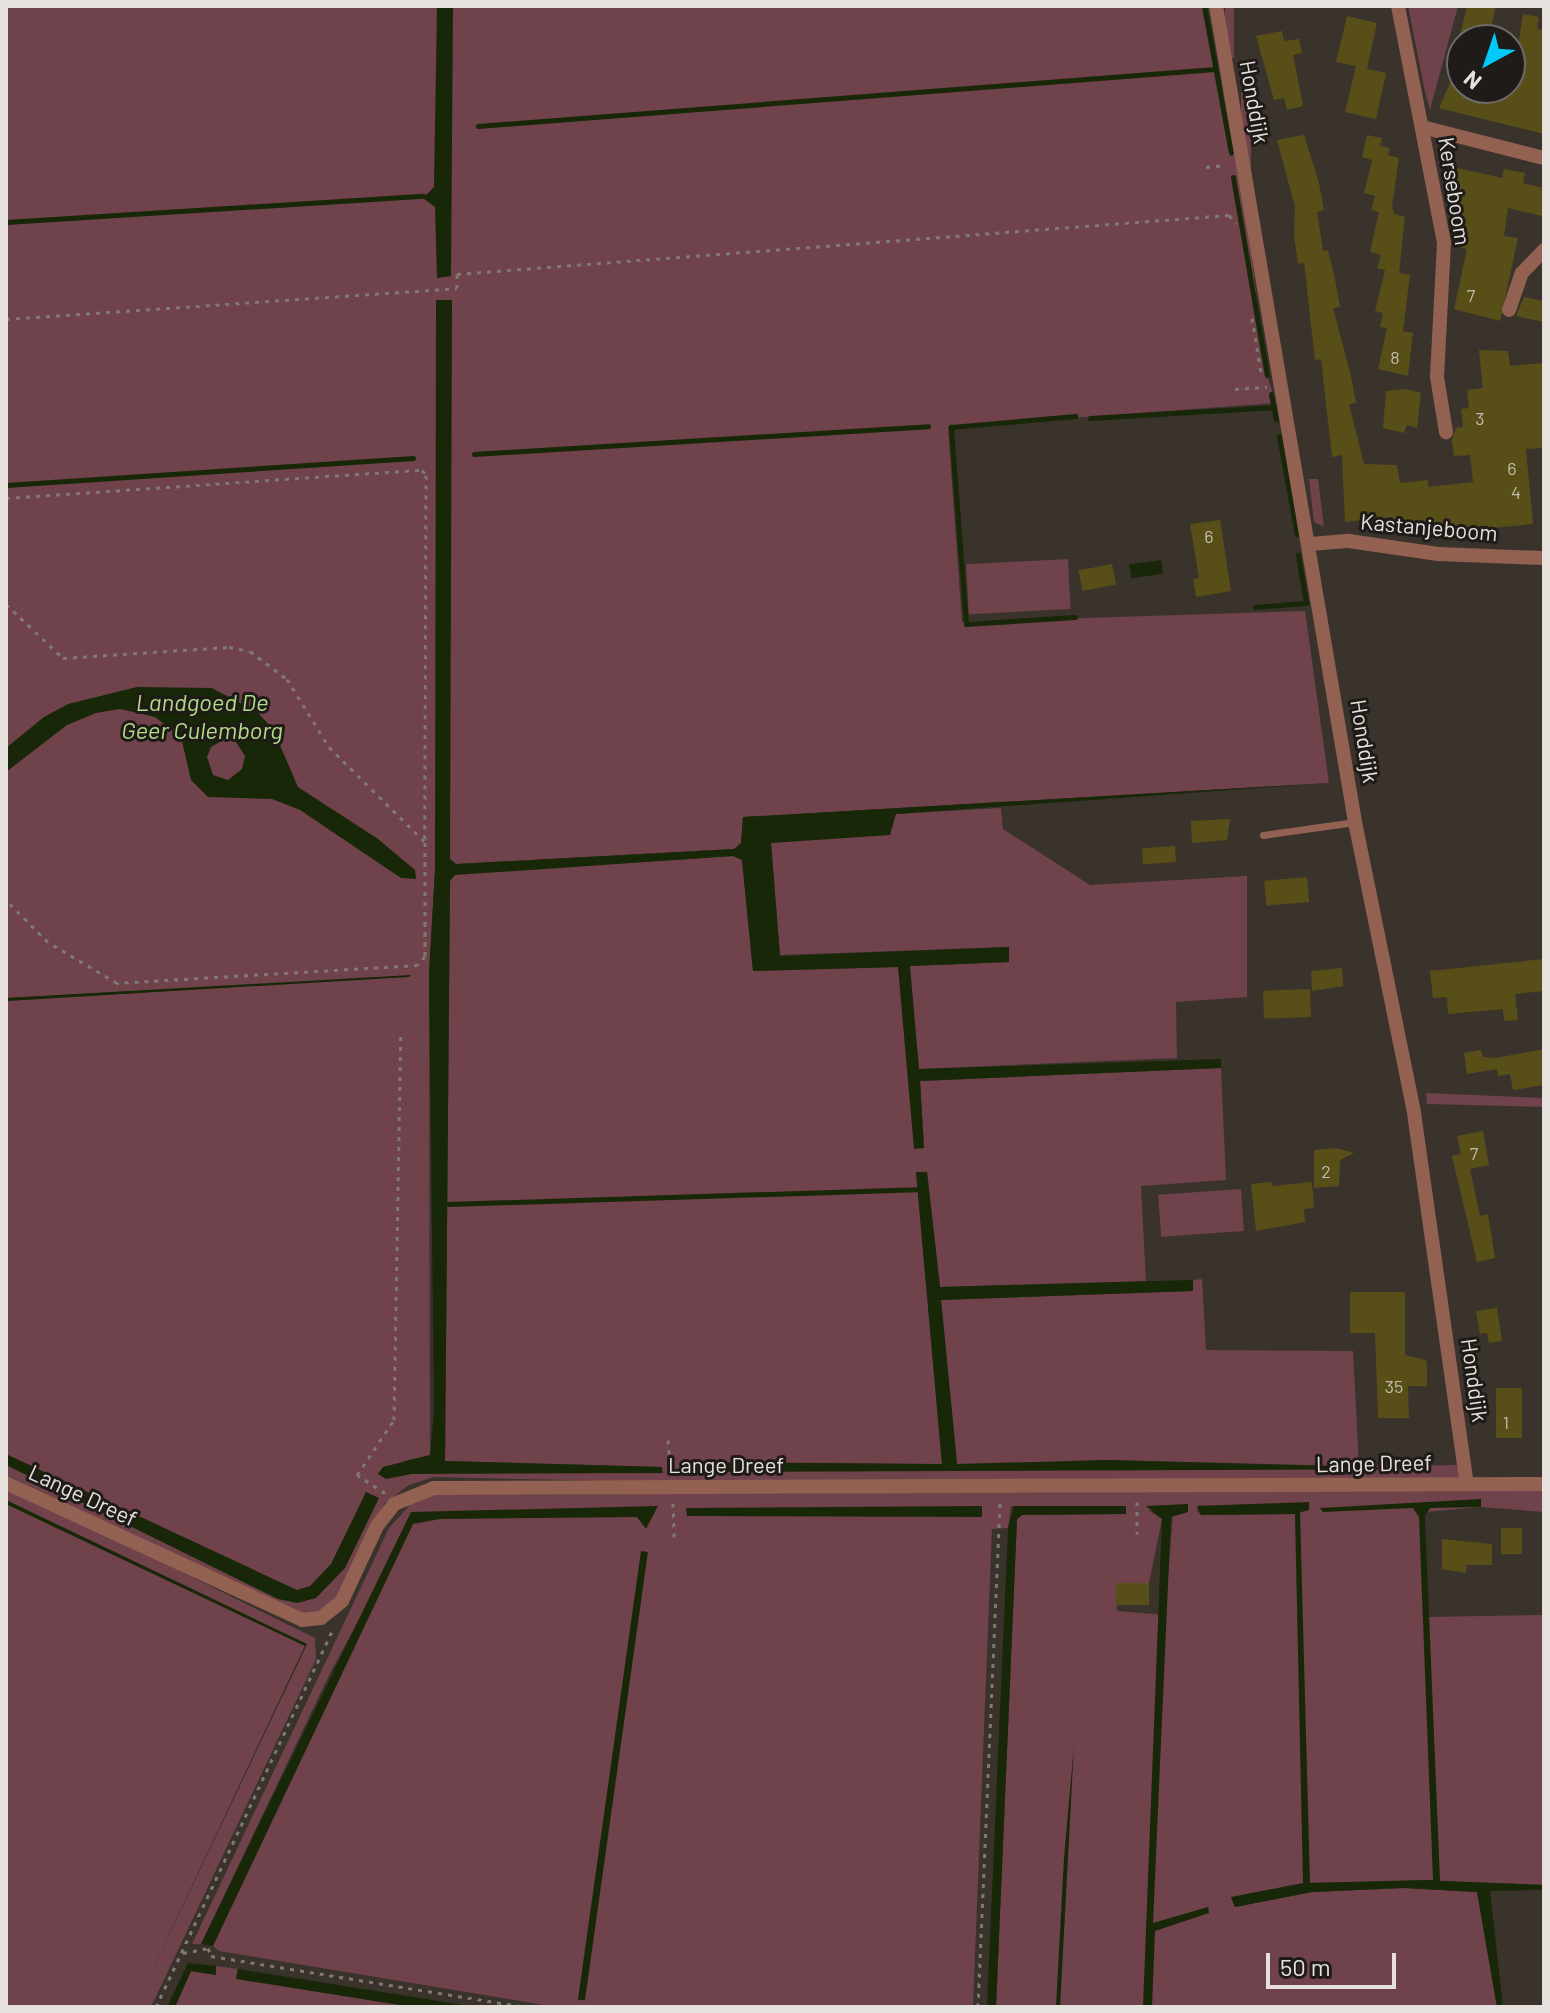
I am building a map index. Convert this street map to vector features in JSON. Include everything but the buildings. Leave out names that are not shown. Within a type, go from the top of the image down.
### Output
[{"type":"street","name":"Honddijk","points":[[1216,6],[1311,544],[1355,822],[1414,1113],[1467,1484]]},
{"type":"street","name":"Kerseboom","points":[[1398,6],[1444,243],[1437,377],[1446,432]]},
{"type":"street","points":[[1422,127],[1544,158]]},
{"type":"street","points":[[1509,310],[1522,273],[1544,250]]},
{"type":"street","name":"Kastanjeboom","points":[[1311,544],[1349,541],[1438,554],[1544,558]]},
{"type":"street","name":"Lange Dreef","points":[[6,1483],[302,1620],[321,1618],[342,1601],[377,1526],[399,1501],[434,1488],[1544,1484]]},
{"type":"lane","points":[[1263,835],[1355,822]]},
{"type":"path","points":[[1206,167],[1243,164]]},
{"type":"path","points":[[6,319],[457,288],[457,274],[1229,215],[1238,237]]},
{"type":"path","points":[[1250,311],[1266,388]]},
{"type":"path","points":[[1235,389],[1283,386]]},
{"type":"path","points":[[6,498],[422,470],[426,475],[425,956],[418,965],[117,983],[48,942],[6,900]]},
{"type":"path","points":[[6,604],[63,658],[229,647],[250,651],[287,679],[329,747],[425,842]]},
{"type":"path","points":[[399,1501],[357,1475],[394,1420],[401,1035]]},
{"type":"path","points":[[978,2007],[1001,1487]]},
{"type":"path","points":[[1137,1487],[1137,1534]]},
{"type":"path","points":[[156,2007],[333,1628]]},
{"type":"path","points":[[183,1953],[208,1948],[211,1956],[526,2007]]},
{"type":"shaded area","points":[[6,6],[1203,6],[1238,156],[1267,375],[1276,403],[948,427],[962,622],[1305,611],[1329,783],[743,817],[741,843],[734,849],[456,864],[450,859],[435,870],[429,973],[430,1455],[404,1461],[386,1479],[411,1474],[662,1467],[445,1461],[450,881],[455,874],[733,856],[742,860],[753,971],[898,967],[924,1148],[920,1081],[1221,1068],[1226,1180],[1141,1186],[1146,1281],[940,1287],[927,1172],[916,1172],[942,1464],[957,1463],[941,1300],[1192,1291],[1193,1280],[1202,1279],[1206,1350],[1353,1351],[1359,1466],[1107,1460],[975,1465],[1111,1470],[1459,1465],[1461,1477],[1401,1481],[661,1482],[434,1477],[409,1485],[385,1503],[334,1602],[327,1610],[305,1616],[6,1475],[6,1001],[410,976],[6,998]],"holes":[[[683,1462],[906,1465],[682,1472]]]},
{"type":"shaded area","points":[[1225,6],[1234,6],[1234,58],[1225,58]]},
{"type":"shaded area","points":[[1408,6],[1458,6],[1453,24],[1446,24],[1446,51],[1430,110]]},
{"type":"shaded area","points":[[1241,89],[1251,89],[1251,170],[1241,170]]},
{"type":"shaded area","points":[[1309,479],[1318,479],[1324,527],[1314,522]]},
{"type":"shaded area","points":[[1068,559],[1071,609],[969,614],[966,564]]},
{"type":"shaded area","points":[[1001,808],[1003,829],[1090,885],[1247,876],[1247,997],[1176,1002],[1177,1058],[919,1069],[909,966],[1009,962],[1009,947],[780,955],[771,843],[896,814]]},
{"type":"shaded area","points":[[1426,1093],[1544,1098],[1544,1107],[1427,1104]]},
{"type":"shaded area","points":[[1241,1189],[1244,1231],[1161,1237],[1158,1195]]},
{"type":"shaded area","points":[[6,1485],[315,1638],[316,1659],[151,2007],[6,2007]]},
{"type":"shaded area","points":[[1544,1490],[1544,1512],[1481,1507],[1425,1512],[1428,1617],[1544,1615],[1544,1885],[1423,1880],[1309,1883],[1231,1898],[1235,1907],[1312,1892],[1404,1888],[1477,1892],[1497,2007],[996,2007],[1017,1519],[1022,1515],[1126,1514],[1126,1506],[1011,1506],[1008,1528],[992,1529],[973,2005],[556,2007],[219,1951],[213,1946],[392,1559],[331,1671],[201,1944],[192,1944],[389,1528],[411,1504],[435,1495]],"holes":[[[1308,1503],[1309,1510],[1295,1514],[1201,1515],[1197,1511],[1198,1506]],[[1148,1510],[1173,1515],[1165,1615],[1117,1611],[1117,1583],[1149,1583],[1162,1519]]]},
{"type":"shaded area","points":[[216,1966],[238,1969],[236,1978],[437,2007],[175,2007],[191,1971],[215,1975]]},
{"type":"water","points":[[437,6],[453,6],[451,276],[437,278],[435,207],[423,198],[434,187]]},
{"type":"water","points":[[436,300],[452,300],[450,859],[456,864],[734,849],[741,843],[743,817],[1329,783],[896,814],[890,835],[771,843],[780,956],[1009,947],[1009,962],[910,966],[919,1069],[1221,1059],[1221,1068],[920,1081],[924,1148],[914,1149],[898,967],[753,971],[742,860],[733,856],[455,875],[450,881],[445,1461],[662,1467],[663,1473],[411,1474],[386,1479],[378,1474],[383,1467],[430,1455],[434,1411],[429,973],[435,870]]},
{"type":"water","points":[[1161,560],[1163,574],[1131,578],[1129,564]]},
{"type":"water","name":"Landgoed De Geer Culemborg","points":[[137,687],[212,688],[257,712],[273,729],[298,787],[378,839],[415,870],[416,879],[401,878],[300,810],[272,799],[208,797],[191,780],[181,737],[155,717],[120,709],[96,713],[67,725],[6,772],[6,748],[44,717],[68,704]],"holes":[[[225,739],[236,742],[245,756],[242,769],[228,780],[213,775],[207,757],[211,747]]]},
{"type":"water","points":[[411,975],[409,977],[6,1001],[6,998]]},
{"type":"water","points":[[916,1172],[927,1172],[940,1287],[1193,1280],[1193,1291],[941,1300],[957,1464],[1107,1460],[1436,1469],[682,1472],[682,1462],[942,1464]]},
{"type":"water","points":[[6,1454],[297,1590],[310,1586],[331,1564],[366,1492],[379,1498],[345,1568],[316,1598],[297,1603],[278,1599],[6,1465]]},
{"type":"water","points":[[1481,1499],[1481,1507],[1430,1508],[1425,1516],[1440,1881],[1544,1885],[1544,1890],[1490,1891],[1503,2007],[1497,2007],[1477,1892],[1404,1888],[1312,1892],[1235,1907],[1231,1897],[1303,1883],[1295,1514],[1201,1515],[1197,1506],[1309,1502],[1309,1510],[1300,1512],[1310,1883],[1433,1880],[1419,1517],[1413,1508],[1323,1512],[1320,1508]]},
{"type":"water","points":[[6,1500],[307,1644],[135,2007],[305,1646],[6,1504]]},
{"type":"water","points":[[1188,1504],[1188,1512],[1171,1517],[1153,1923],[1208,1907],[1209,1913],[1155,1931],[1152,2007],[1143,2007],[1162,1519],[1146,1506]]},
{"type":"water","points":[[658,1506],[646,1529],[637,1517],[440,1519],[413,1524],[213,1946],[201,1944],[411,1512]]},
{"type":"water","points":[[982,1506],[982,1517],[687,1516],[686,1508]]},
{"type":"water","points":[[1014,1506],[1126,1506],[1126,1514],[1022,1515],[1017,1519],[996,2007],[987,2007],[1008,1528]]},
{"type":"water","points":[[641,1551],[648,1552],[585,2001],[578,2000]]},
{"type":"water","points":[[1074,1745],[1060,2007],[1056,2007],[1064,1858]]},
{"type":"water","points":[[188,1963],[216,1966],[216,1975],[191,1971],[175,2007],[167,2007]]},
{"type":"water","points":[[238,1969],[475,2007],[412,2007],[236,1979]]},
{"type":"waterway","points":[[1204,6],[1231,153]]},
{"type":"waterway","points":[[478,126],[1215,69]]},
{"type":"waterway","points":[[1233,177],[1267,375]]},
{"type":"waterway","points":[[6,222],[423,196]]},
{"type":"waterway","points":[[1271,394],[1276,420]]},
{"type":"waterway","points":[[1090,418],[1273,407]]},
{"type":"waterway","points":[[1075,617],[966,624],[951,427],[1076,416]]},
{"type":"waterway","points":[[474,454],[928,426]]},
{"type":"waterway","points":[[1279,436],[1297,534]]},
{"type":"waterway","points":[[6,485],[413,458]]},
{"type":"waterway","points":[[1255,607],[1306,603],[1298,555]]},
{"type":"waterway","points":[[448,1204],[917,1189]]}]
